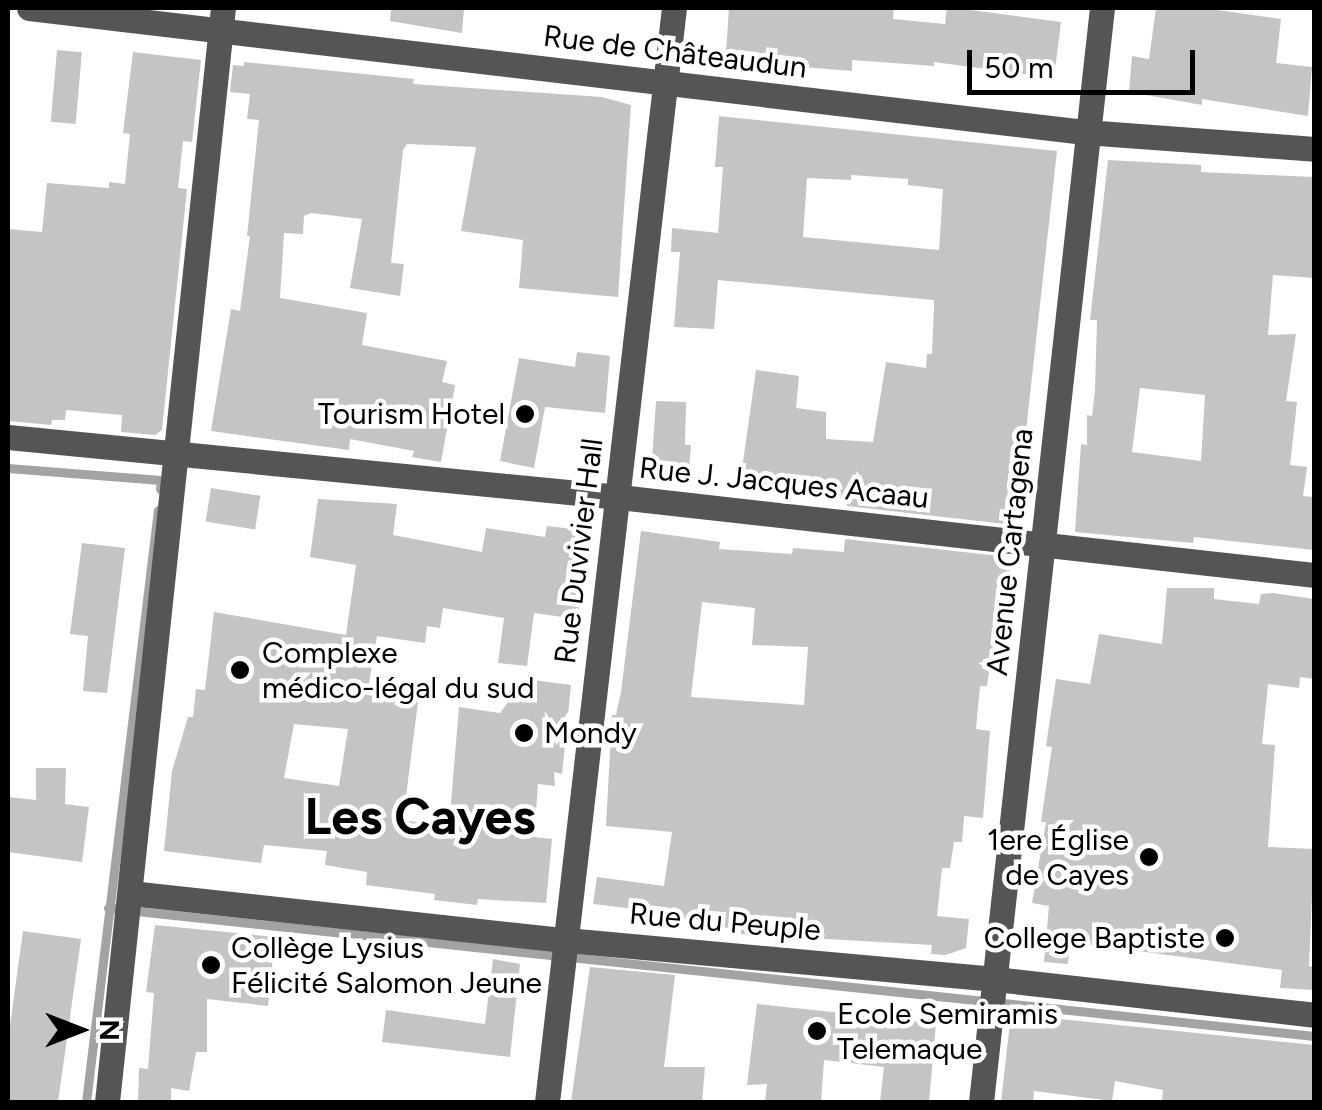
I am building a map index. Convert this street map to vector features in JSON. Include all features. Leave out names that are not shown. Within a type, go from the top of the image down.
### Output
[{"type":"street","name":"Rue de Châteaudun","points":[[29,8],[222,18],[665,85],[1086,132],[1314,149]]},
{"type":"street","name":"Rue Duvivier Hall","points":[[547,1102],[674,8]]},
{"type":"street","name":"Avenue Cartagena","points":[[981,1102],[1102,8]]},
{"type":"street","points":[[107,1102],[179,454],[222,18]]},
{"type":"street","name":"Rue J. Jacques Acaau","points":[[8,437],[618,496],[1314,574]]},
{"type":"street","name":"Rue du Peuple","points":[[130,892],[566,940],[996,978],[1314,1015]]},
{"type":"building","points":[[391,8],[464,8],[462,33],[390,21]]},
{"type":"building","points":[[729,8],[894,8],[893,19],[945,24],[947,8],[954,8],[1061,22],[1054,78],[934,62],[934,66],[852,60],[852,71],[791,66],[792,57],[726,53]]},
{"type":"building","points":[[1156,8],[1203,8],[1281,19],[1276,63],[1312,67],[1308,116],[1202,99],[1202,105],[1129,92],[1132,56],[1149,59]]},
{"type":"building","points":[[57,50],[82,52],[76,124],[51,122]]},
{"type":"building","points":[[133,52],[201,60],[192,142],[183,141],[178,188],[187,189],[162,430],[155,435],[121,432],[122,415],[66,410],[65,420],[52,420],[51,425],[8,421],[8,229],[42,232],[47,183],[109,188],[109,182],[125,184],[130,134],[123,133]]},
{"type":"building","points":[[244,62],[414,79],[413,84],[602,97],[631,105],[618,297],[519,288],[523,240],[461,231],[476,147],[407,144],[403,150],[391,263],[404,264],[400,296],[350,288],[362,219],[311,213],[304,216],[303,234],[284,233],[280,298],[367,313],[362,345],[447,361],[442,382],[455,385],[441,462],[412,457],[414,451],[350,439],[349,450],[211,431],[231,309],[240,311],[250,236],[259,120],[247,119],[250,94],[230,92],[233,65],[244,66]]},
{"type":"building","points":[[719,116],[1057,151],[1022,467],[1010,466],[1005,524],[847,506],[847,500],[775,483],[774,487],[740,483],[756,370],[799,376],[796,408],[826,412],[826,439],[873,442],[886,362],[926,368],[927,354],[932,354],[934,300],[718,280],[714,329],[674,327],[680,252],[671,252],[672,228],[718,233],[723,167],[715,167]],"holes":[[[851,175],[908,179],[908,185],[943,189],[939,250],[803,237],[807,178],[851,180]]]},
{"type":"building","points":[[1108,160],[1201,165],[1201,172],[1314,177],[1314,278],[1273,275],[1268,335],[1296,334],[1286,401],[1297,402],[1290,465],[1307,467],[1303,496],[1314,497],[1314,550],[1194,537],[1193,543],[1075,532],[1081,444],[1087,445],[1087,415],[1092,416],[1095,390],[1097,320],[1090,320]],"holes":[[[1140,388],[1205,395],[1201,461],[1132,452]]]},
{"type":"building","points":[[577,352],[610,356],[605,413],[545,407],[534,468],[500,461],[519,358],[575,367]]},
{"type":"building","points":[[656,401],[686,402],[685,445],[691,445],[688,480],[651,476]]},
{"type":"building","points":[[211,488],[260,496],[255,529],[206,522]]},
{"type":"building","points":[[318,499],[397,504],[393,535],[482,552],[486,528],[545,537],[547,526],[591,531],[577,619],[534,613],[527,666],[498,663],[504,618],[443,608],[440,628],[427,626],[425,643],[377,636],[367,695],[418,702],[403,820],[449,827],[459,707],[500,713],[525,679],[571,685],[562,774],[554,772],[555,786],[538,784],[534,837],[552,839],[546,903],[478,899],[477,905],[434,900],[435,894],[366,885],[367,872],[325,865],[327,851],[264,845],[261,863],[164,851],[172,771],[188,717],[193,717],[196,689],[205,690],[214,612],[346,635],[356,565],[310,557]],"holes":[[[294,724],[348,729],[339,786],[284,778]]]},
{"type":"building","points":[[641,531],[720,542],[719,549],[792,554],[793,548],[844,552],[845,539],[1000,556],[1011,573],[1007,612],[998,611],[987,686],[980,686],[976,729],[990,731],[983,818],[964,816],[962,842],[954,842],[950,868],[942,868],[937,916],[969,919],[966,948],[946,955],[931,954],[932,945],[741,934],[741,930],[659,917],[660,912],[593,904],[597,877],[664,886],[672,832],[606,826],[612,715],[616,715]],"holes":[[[702,602],[755,608],[752,645],[808,647],[804,705],[691,697]]]},
{"type":"building","points":[[82,543],[125,548],[107,693],[83,691],[88,636],[70,634]]},
{"type":"building","points":[[1167,588],[1214,588],[1214,599],[1259,604],[1261,594],[1314,599],[1314,679],[1300,677],[1299,688],[1268,684],[1262,744],[1275,745],[1268,847],[1314,849],[1309,966],[1314,967],[1314,990],[1280,988],[1282,970],[1070,942],[1068,964],[1044,962],[1049,906],[1032,903],[1046,822],[1041,822],[1052,747],[1046,746],[1056,679],[1090,684],[1099,634],[1162,644]]},
{"type":"building","points":[[36,768],[66,768],[65,804],[89,807],[82,862],[8,852],[8,797],[36,800]]},
{"type":"building","name":"Collège Lysius Félicité Salomon Jeune","points":[[155,925],[275,937],[268,1006],[207,999],[207,1052],[196,1052],[189,1091],[171,1088],[171,1102],[138,1102],[139,1068],[148,1069],[154,993],[146,992]]},
{"type":"building","points":[[23,931],[81,939],[58,1102],[8,1102],[8,1040]]},
{"type":"building","points":[[493,959],[520,964],[510,1057],[382,1042],[386,1010],[485,1024]]},
{"type":"building","points":[[590,967],[675,975],[664,1067],[705,1067],[702,1102],[571,1102]]},
{"type":"building","points":[[757,1004],[936,1023],[929,1102],[880,1102],[884,1067],[824,1060],[821,1102],[765,1102],[767,1084],[747,1085]]},
{"type":"building","points":[[1011,1014],[1314,1045],[1314,1102],[1162,1102],[1163,1090],[1115,1081],[1112,1101],[1034,1091],[1033,1102],[1001,1102]]},
{"type":"waterway","points":[[8,468],[161,480],[160,489]]},
{"type":"waterway","points":[[86,1102],[158,510]]},
{"type":"waterway","points":[[108,908],[1314,1036]]},
{"type":"place","name":"Tourism Hotel","points":[[525,414]]},
{"type":"place","name":"Complexe médico-légal du sud","points":[[240,670]]},
{"type":"place","name":"Mondy","points":[[524,733]]},
{"type":"place","name":"1ere Église de Cayes","points":[[1149,857]]},
{"type":"place","name":"College Baptiste","points":[[1225,938]]},
{"type":"place","name":"Collège Lysius Félicité Salomon Jeune","points":[[211,965]]},
{"type":"place","name":"Ecole Semiramis Telemaque","points":[[817,1031]]},
{"type":"district","name":"Les Cayes","points":[[420,817]]}]
